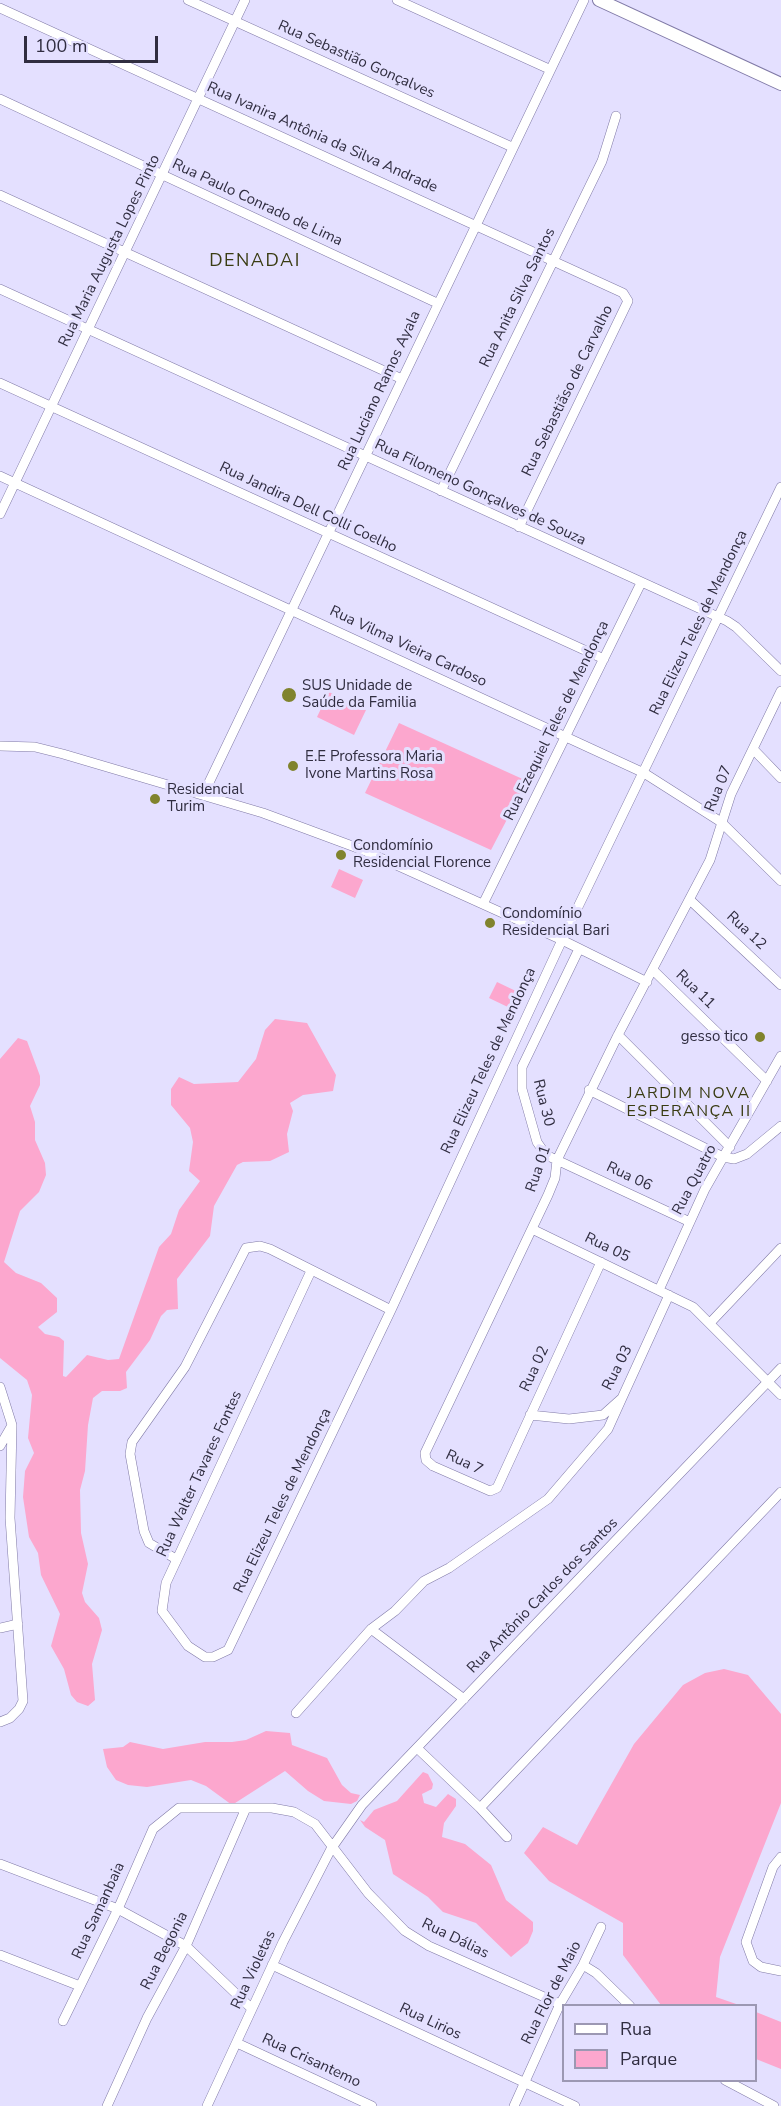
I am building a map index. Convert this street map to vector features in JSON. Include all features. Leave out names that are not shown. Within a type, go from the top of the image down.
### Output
[{"type":"street","name":"Rua Sebastião Gonçalves","points":[[188,0],[512,147]]},
{"type":"street","name":"Rua Maria Augusta Lopes Pinto","points":[[0,514],[245,0]]},
{"type":"street","points":[[396,0],[549,69]]},
{"type":"street","name":"Rua Luciano Ramos Ayala","points":[[203,795],[584,0]]},
{"type":"street","points":[[599,0],[781,84]]},
{"type":"street","name":"Rua Ivanira Antônia da Silva Andrade","points":[[0,8],[554,260],[623,293],[628,301]]},
{"type":"street","name":"Rua Paulo Conrado de Lima","points":[[0,99],[437,303]]},
{"type":"street","name":"Rua Anita Silva Santos","points":[[441,491],[602,161],[616,116]]},
{"type":"street","points":[[0,195],[402,379]]},
{"type":"street","name":"Rua Filomeno Gonçalves de Souza","points":[[0,289],[719,618],[736,627],[781,671]]},
{"type":"street","name":"Rua Sebastiãso de Carvalho","points":[[519,527],[628,301]]},
{"type":"street","name":"Rua Jandira Dell Colli Coelho","points":[[0,383],[604,659]]},
{"type":"street","name":"Rua Vilma Vieira Cardoso","points":[[0,476],[644,773],[722,822],[781,881]]},
{"type":"street","name":"Rua Elizeu Teles de Mendonça","points":[[228,1650],[391,1310],[562,940],[781,487]]},
{"type":"street","name":"Rua Ezequiel Teles de Mendonça","points":[[483,904],[641,583]]},
{"type":"street","name":"Rua 07","points":[[690,900],[710,861],[731,794],[781,691]]},
{"type":"street","points":[[1,748],[35,747],[263,813],[363,850],[562,940],[647,982]]},
{"type":"street","points":[[753,750],[781,778]]},
{"type":"street","name":"Rua 01","points":[[425,1453],[532,1229],[555,1178],[556,1160],[589,1090],[690,900]]},
{"type":"street","name":"Rua 12","points":[[690,900],[781,985]]},
{"type":"street","name":"Rua 30","points":[[556,1160],[546,1155],[537,1142],[520,1078],[522,1067],[579,949]]},
{"type":"street","name":"Rua 11","points":[[653,970],[767,1081]]},
{"type":"street","points":[[618,1035],[730,1147]]},
{"type":"street","name":"Rua Quatro","points":[[659,1290],[723,1157],[781,1056]]},
{"type":"street","points":[[589,1090],[723,1157],[734,1159],[747,1154],[781,1126]]},
{"type":"street","name":"Rua 06","points":[[556,1160],[690,1222]]},
{"type":"street","name":"Rua 05","points":[[532,1229],[693,1307],[781,1395]]},
{"type":"street","points":[[176,1559],[149,1543],[144,1531],[130,1454],[132,1442],[185,1367],[246,1248],[260,1246],[270,1249],[391,1310]]},
{"type":"street","points":[[710,1323],[781,1248]]},
{"type":"street","name":"Rua 02","points":[[497,1488],[601,1262]]},
{"type":"street","name":"Rua Walter Tavares Fontes","points":[[228,1650],[213,1657],[196,1653],[162,1611],[166,1583],[311,1271]]},
{"type":"street","name":"Rua 03","points":[[530,1415],[585,1419],[603,1415],[622,1398],[669,1295]]},
{"type":"street","name":"Rua Antônio Carlos dos Santos","points":[[331,1849],[362,1805],[781,1368]]},
{"type":"street","points":[[0,1387],[12,1425],[10,1490],[23,1701],[20,1709],[10,1718],[0,1722]]},
{"type":"street","points":[[296,1713],[371,1629],[395,1611],[424,1581],[449,1568],[542,1504],[608,1429],[622,1398]]},
{"type":"street","points":[[0,1446],[12,1425]]},
{"type":"street","name":"Rua 7","points":[[425,1453],[426,1460],[433,1466],[490,1491],[497,1488]]},
{"type":"street","points":[[0,1483],[10,1490]]},
{"type":"street","points":[[480,1808],[781,1492]]},
{"type":"street","points":[[3,1627],[18,1624]]},
{"type":"street","points":[[371,1629],[464,1699]]},
{"type":"street","points":[[417,1748],[507,1837]]},
{"type":"street","name":"Rua Begonia","points":[[107,2106],[147,2018],[186,1946],[246,1808]]},
{"type":"street","name":"Rua Dálias","points":[[165,1817],[179,1809],[272,1808],[294,1812],[315,1824],[331,1849],[368,1893],[405,1931],[429,1946],[560,2004]]},
{"type":"street","name":"Rua Samanbaia","points":[[63,2021],[118,1909],[153,1829],[165,1817]]},
{"type":"street","name":"Rua Violetas","points":[[207,2106],[272,1965],[331,1849]]},
{"type":"street","points":[[781,1857],[773,1867],[746,1942],[753,1961],[761,1967],[781,1971]]},
{"type":"street","points":[[0,1864],[118,1909],[186,1946],[252,2008]]},
{"type":"street","name":"Rua Flor de Maio","points":[[514,2106],[560,2004],[583,1965],[601,1927]]},
{"type":"street","points":[[0,1955],[80,1986]]},
{"type":"street","name":"Rua Lirios","points":[[272,1965],[575,2106]]},
{"type":"street","points":[[583,1965],[596,1973],[628,2004]]},
{"type":"street","name":"Rua Crisantemo","points":[[237,2043],[372,2106]]},
{"type":"street","points":[[729,2082],[774,2106]]},
{"type":"green space","points":[[329,692],[366,710],[354,735],[317,717]]},
{"type":"green space","points":[[399,723],[527,781],[491,850],[365,793]]},
{"type":"green space","points":[[339,869],[363,880],[355,898],[331,887]]},
{"type":"green space","points":[[497,982],[520,993],[512,1009],[489,998]]},
{"type":"green space","points":[[275,1019],[307,1023],[336,1075],[333,1091],[303,1095],[290,1103],[293,1111],[287,1134],[289,1152],[270,1161],[243,1162],[237,1165],[214,1206],[210,1236],[177,1279],[178,1309],[167,1310],[161,1316],[150,1340],[126,1372],[127,1388],[120,1391],[102,1391],[93,1398],[88,1425],[85,1471],[80,1490],[81,1533],[88,1564],[82,1593],[85,1602],[99,1618],[102,1630],[92,1664],[95,1700],[88,1706],[77,1702],[71,1695],[64,1669],[51,1646],[60,1614],[41,1575],[38,1553],[29,1537],[23,1497],[25,1471],[34,1453],[28,1438],[32,1395],[27,1380],[0,1358],[0,1059],[18,1038],[27,1041],[40,1076],[40,1085],[30,1106],[35,1122],[35,1140],[45,1163],[46,1175],[39,1192],[20,1211],[4,1262],[16,1273],[41,1283],[57,1298],[57,1312],[38,1327],[45,1334],[59,1337],[64,1341],[63,1376],[66,1377],[87,1355],[108,1360],[119,1359],[159,1247],[171,1234],[179,1210],[200,1181],[189,1171],[193,1142],[190,1128],[171,1105],[171,1089],[179,1077],[194,1084],[238,1082],[256,1059],[265,1030]]},
{"type":"green space","points":[[724,1669],[748,1675],[781,1714],[781,1803],[720,1957],[716,1997],[736,2004],[660,2004],[623,1955],[623,1923],[549,1881],[524,1853],[543,1827],[577,1845],[634,1744],[683,1685],[705,1673]]},
{"type":"green space","points":[[266,1731],[290,1733],[292,1745],[327,1758],[342,1785],[351,1793],[360,1795],[357,1801],[351,1804],[324,1801],[308,1791],[285,1771],[232,1805],[206,1786],[191,1780],[147,1787],[128,1785],[116,1780],[107,1767],[103,1749],[123,1747],[130,1742],[163,1749],[205,1742],[232,1742],[246,1740]]},
{"type":"green space","points":[[423,1772],[428,1774],[433,1784],[432,1789],[422,1794],[424,1803],[436,1807],[448,1794],[456,1799],[456,1806],[444,1823],[442,1837],[465,1844],[491,1865],[506,1900],[533,1922],[533,1931],[528,1943],[511,1957],[476,1923],[443,1912],[428,1897],[393,1874],[385,1840],[365,1827],[360,1820],[364,1822],[374,1810],[397,1801]]},
{"type":"green space","points":[[757,2012],[781,2022],[781,2069],[757,2059]]},
{"type":"place","name":"SUS Unidade de Saúde da Familia","points":[[289,695]]},
{"type":"place","name":"E.E Professora Maria Ivone Martins Rosa","points":[[293,766]]},
{"type":"place","name":"Residencial Turim","points":[[155,799]]},
{"type":"place","name":"Condomínio Residencial Florence","points":[[341,855]]},
{"type":"place","name":"Condomínio Residencial Bari","points":[[490,923]]},
{"type":"place","name":"gesso tico","points":[[760,1037]]},
{"type":"district","name":"DENADAI","points":[[255,262]]},
{"type":"district","name":"JARDIM NOVA ESPERANÇA II","points":[[689,1103]]}]
